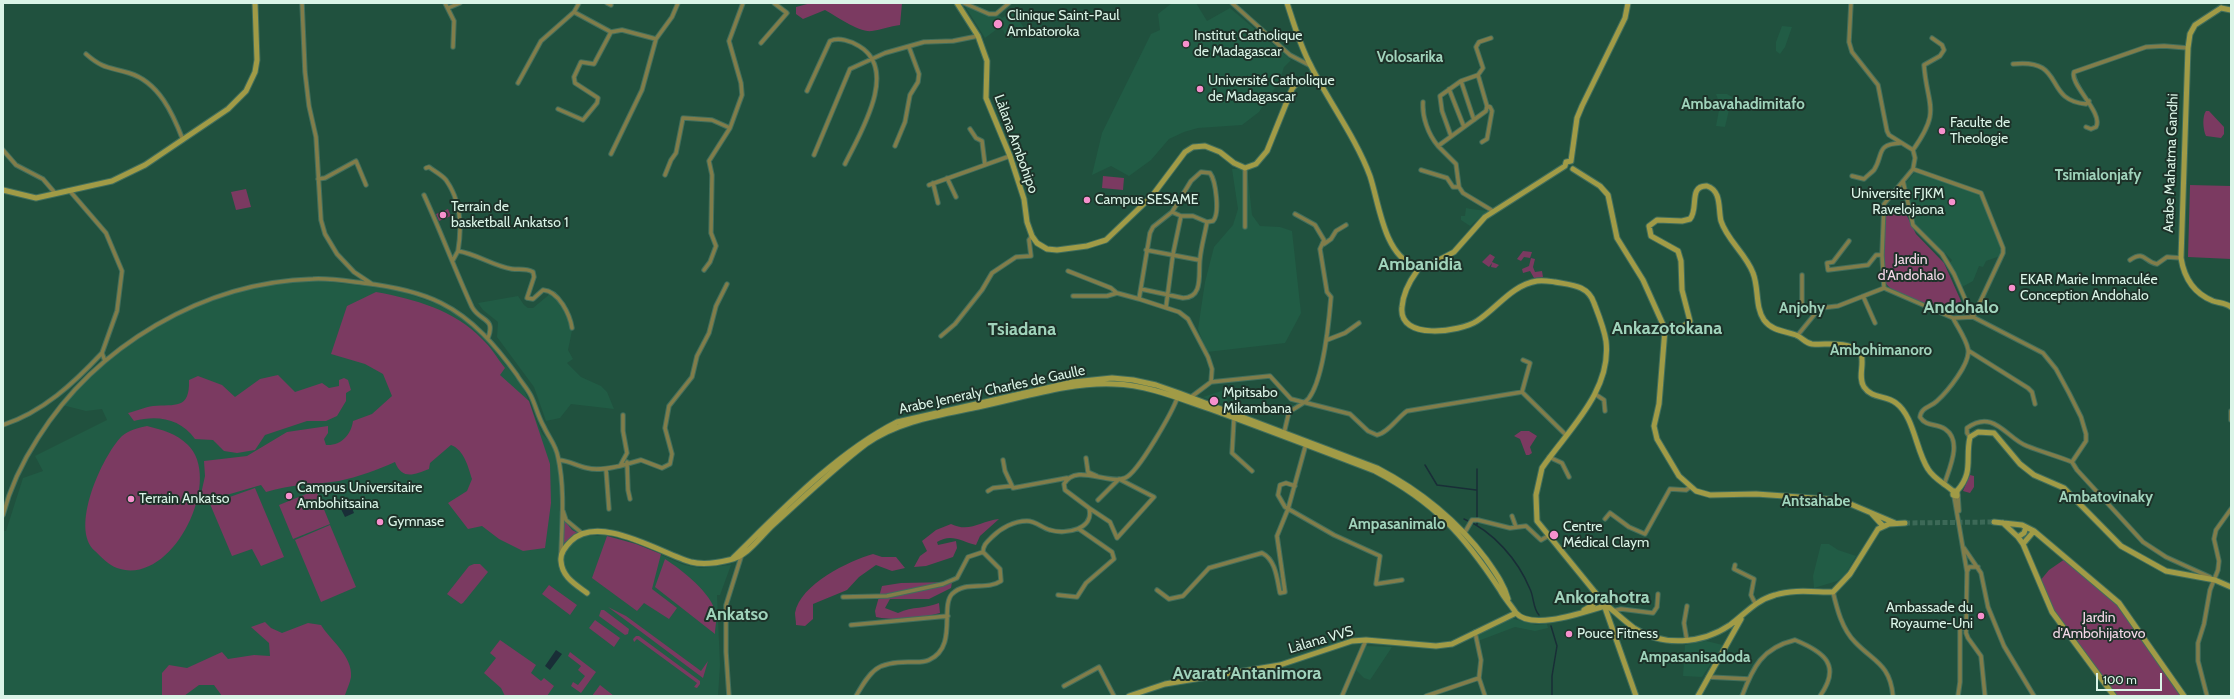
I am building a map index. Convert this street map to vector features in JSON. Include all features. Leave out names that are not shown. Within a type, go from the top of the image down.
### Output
[{"type":"street","points":[[3,190],[30,198],[112,181],[130,173],[183,140],[240,98],[253,78],[257,60],[255,3]]},
{"type":"street","points":[[302,3],[305,72],[309,106],[316,138],[319,209],[325,234],[337,254],[354,272],[373,284]]},
{"type":"street","points":[[444,3],[454,21],[453,46]]},
{"type":"street","points":[[448,8],[460,3]]},
{"type":"street","points":[[518,83],[541,41],[574,12],[579,3]]},
{"type":"street","points":[[611,154],[642,90],[656,39],[672,17],[678,3]]},
{"type":"street","points":[[704,270],[710,262],[716,246],[711,233],[712,175],[709,161],[730,128],[742,95],[741,83],[729,41],[743,3]]},
{"type":"street","points":[[761,43],[787,14],[774,3]]},
{"type":"street","name":"Làlana Ambohipo","points":[[958,3],[978,36],[986,61],[986,98],[1010,156],[1024,199],[1032,236]]},
{"type":"street","points":[[964,3],[989,14],[996,14],[1009,3]]},
{"type":"street","points":[[1232,3],[1290,56],[1311,66]]},
{"type":"street","points":[[1287,3],[1311,66],[1369,175],[1388,238],[1401,258],[1414,265],[1418,263],[1422,266]]},
{"type":"street","points":[[1628,3],[1625,18],[1577,118],[1570,160],[1566,162],[1565,166],[1493,211],[1475,226],[1454,252],[1435,262],[1422,266],[1420,270],[1416,271],[1409,282],[1402,311],[1408,324],[1420,329],[1450,330],[1470,325],[1516,289],[1535,281],[1544,280],[1578,286],[1583,289],[1593,301],[1606,341],[1604,369],[1595,394],[1542,468],[1538,480],[1535,508],[1537,521],[1604,604],[1636,696]]},
{"type":"street","points":[[1851,3],[1849,42],[1852,52],[1878,85],[1887,131],[1913,150],[1915,158],[1913,169],[1884,204],[1882,255],[1884,288]]},
{"type":"street","points":[[2222,6],[2231,10]]},
{"type":"street","name":"Arabe Mahatma Gandhi","points":[[2222,6],[2195,25],[2190,34],[2188,48],[2181,258],[2187,281],[2196,290],[2209,299],[2230,306]]},
{"type":"street","points":[[574,12],[611,32],[622,30],[656,39]]},
{"type":"street","points":[[558,109],[583,120],[598,103],[598,98],[575,83],[574,77],[581,62],[594,64],[611,32]]},
{"type":"street","points":[[814,155],[850,69],[872,59],[931,40],[953,40],[978,36]]},
{"type":"street","points":[[1451,136],[1439,99],[1440,96],[1461,81],[1478,75],[1483,68],[1476,47],[1479,42],[1491,38]]},
{"type":"street","points":[[1913,150],[1926,131],[1931,118],[1930,96],[1924,65],[1940,56],[1944,50],[1942,45],[1932,38]]},
{"type":"street","points":[[807,91],[830,41],[840,39],[859,46],[872,59],[877,74],[878,87],[866,121],[846,164]]},
{"type":"street","points":[[2086,127],[2091,129],[2098,125],[2090,101],[2074,82],[2072,74],[2076,70],[2146,47],[2164,46],[2188,48]]},
{"type":"street","points":[[895,146],[905,122],[910,95],[918,82],[919,74],[909,47]]},
{"type":"street","points":[[86,54],[98,65],[131,73],[155,89],[174,117],[183,140]]},
{"type":"street","points":[[2012,64],[2034,63],[2049,72],[2065,98],[2079,104],[2086,104],[2090,101]]},
{"type":"street","points":[[1438,146],[1486,111],[1487,106],[1478,75]]},
{"type":"street","points":[[941,336],[954,324],[982,290],[992,273],[1016,258],[1031,256],[1029,240],[1032,236],[1037,243],[1047,249],[1057,250],[1086,246],[1106,240],[1152,196],[1184,152],[1193,147],[1205,146],[1220,152],[1234,163],[1245,168],[1256,164],[1267,151],[1296,82],[1304,78],[1313,80],[1322,86]]},
{"type":"street","points":[[1461,81],[1474,120]]},
{"type":"street","points":[[1449,89],[1464,128]]},
{"type":"street","points":[[1423,102],[1426,123],[1433,140],[1456,164],[1459,187],[1463,193],[1493,211]]},
{"type":"street","points":[[1482,142],[1487,139],[1492,111],[1490,107],[1487,106]]},
{"type":"street","points":[[665,175],[671,160],[676,154],[683,118],[712,120],[730,128]]},
{"type":"street","points":[[970,129],[976,138],[982,142],[985,165]]},
{"type":"street","points":[[1852,176],[1864,179],[1875,168],[1878,155],[1884,147],[1890,143],[1902,143]]},
{"type":"street","points":[[3,150],[16,165],[43,179],[55,193]]},
{"type":"street","points":[[938,203],[931,184],[1010,156]]},
{"type":"street","points":[[1570,160],[1574,163],[1573,168]]},
{"type":"street","points":[[318,179],[325,178],[356,161],[366,185]]},
{"type":"street","points":[[1565,166],[1568,170],[1573,168],[1600,186],[1608,195],[1617,238],[1643,280],[1665,329],[1659,404],[1654,426],[1657,439],[1670,464],[1690,487],[1696,491],[1718,496],[1756,494],[1841,500],[1894,523]]},
{"type":"street","points":[[426,168],[428,167],[446,179],[457,205],[461,229],[458,251],[453,260]]},
{"type":"street","points":[[1245,168],[1245,226]]},
{"type":"street","points":[[1913,169],[1976,190],[1984,199],[1992,223],[2003,248],[2003,253],[1973,317]]},
{"type":"street","points":[[1420,170],[1447,178],[1453,187],[1459,187]]},
{"type":"street","points":[[1140,300],[1146,250],[1153,226],[1172,212],[1191,181],[1201,172],[1206,172],[1214,178],[1216,216],[1213,221],[1207,222],[1194,216],[1181,216],[1172,212]]},
{"type":"street","points":[[947,178],[956,197]]},
{"type":"street","points":[[1903,181],[1913,225],[1942,254],[1954,274],[1973,317]]},
{"type":"street","points":[[1665,329],[1681,328],[1690,321],[1681,280],[1680,256],[1675,249],[1654,239],[1649,233],[1649,226],[1657,220],[1682,221],[1690,219],[1694,212],[1695,192],[1704,186],[1710,187],[1718,198],[1722,224],[1752,270],[1757,288],[1759,306],[1764,320],[1783,332],[1797,336],[1808,343],[1840,344],[1860,351],[1862,357],[1862,378],[1864,387],[1869,394],[1896,402],[1906,416],[1926,468],[1934,477],[1956,493]]},
{"type":"street","points":[[3,425],[23,419],[76,380],[102,353],[117,312],[122,271],[106,233],[69,190]]},
{"type":"street","points":[[424,194],[473,308],[477,314],[490,323],[491,327],[488,338]]},
{"type":"street","points":[[1295,214],[1305,218],[1319,229],[1324,244]]},
{"type":"street","points":[[1166,307],[1173,254],[1181,216]]},
{"type":"street","points":[[1141,289],[1168,296],[1186,298],[1194,293],[1199,282],[1199,260],[1207,222]]},
{"type":"street","points":[[1284,433],[1289,412],[1308,399],[1314,387],[1328,340],[1331,297],[1327,292],[1320,249],[1331,239],[1336,231],[1346,225]]},
{"type":"street","points":[[1849,241],[1832,262],[1827,263],[1828,270],[1868,266],[1876,255],[1882,255]]},
{"type":"street","points":[[1146,250],[1199,260]]},
{"type":"street","points":[[458,251],[470,253],[511,269],[528,269],[533,272],[534,277],[527,298],[533,298],[543,290],[552,293],[563,306],[571,320],[572,328]]},
{"type":"street","points":[[2130,260],[2136,256],[2141,256],[2152,263],[2157,264],[2167,257],[2181,258]]},
{"type":"street","points":[[1414,265],[1416,271]]},
{"type":"street","points":[[1068,271],[1111,288],[1117,293],[1166,307],[1184,314],[1208,357],[1212,369],[1211,382]]},
{"type":"street","points":[[351,281],[355,278],[354,272]]},
{"type":"street","points":[[1802,275],[1802,306],[1804,310],[1838,306],[1884,288],[1953,318],[1973,317],[2043,353],[2056,370],[2081,417],[2086,434],[2086,440],[2072,462]]},
{"type":"street","points":[[3,515],[22,466],[52,417],[73,391],[132,339],[190,307],[274,282],[313,278],[351,281],[402,290],[441,303],[462,317],[488,338],[531,395],[544,427],[552,438],[559,460],[562,508],[561,564],[568,578],[587,593]]},
{"type":"street","points":[[559,460],[571,461],[588,469],[606,469],[620,466],[627,462],[646,461],[662,468],[670,464],[672,454],[665,428],[669,406],[692,377],[699,352],[709,333],[716,306],[727,284]]},
{"type":"street","points":[[1073,296],[1107,296],[1117,293]]},
{"type":"street","points":[[1863,296],[1875,323]]},
{"type":"street","points":[[1797,336],[1814,313],[1820,309]]},
{"type":"street","points":[[1953,318],[1969,351],[2028,388],[2032,392],[2035,404]]},
{"type":"street","points":[[1328,340],[1345,333],[1359,323]]},
{"type":"street","points":[[1944,485],[1955,447],[1953,440],[1945,429],[1924,422],[1920,413],[1923,409],[1936,402],[1951,387],[1968,356],[1969,351]]},
{"type":"street","points":[[102,353],[105,362]]},
{"type":"street","points":[[1522,392],[1530,363],[1524,360]]},
{"type":"street","points":[[1191,398],[1211,382],[1270,376],[1288,397],[1350,414],[1368,431],[1377,435],[1385,431],[1399,416],[1407,411],[1522,392]]},
{"type":"street","name":"Arabe Jeneraly Charles de Gaulle","points":[[731,560],[845,455],[873,434],[897,422],[1073,382],[1112,378],[1133,380],[1156,385],[1234,418],[1377,468],[1400,480],[1441,509],[1465,532],[1494,571],[1506,590],[1508,600]]},
{"type":"street","name":"Arabe Jeneraly Charles de Gaulle","points":[[731,560],[741,556],[846,460],[875,438],[899,427],[954,412],[1074,387],[1111,384],[1132,385],[1191,398],[1284,433],[1375,471],[1397,483],[1427,504],[1461,534],[1516,613]]},
{"type":"street","points":[[1522,392],[1566,435]]},
{"type":"street","points":[[1595,394],[1604,400],[1605,411]]},
{"type":"street","points":[[1098,500],[1119,479],[1131,475],[1164,427],[1178,395]]},
{"type":"street","points":[[2231,411],[2231,420]]},
{"type":"street","points":[[620,466],[627,453],[623,430],[623,415]]},
{"type":"street","points":[[1234,418],[1232,453],[1252,471]]},
{"type":"street","points":[[1985,696],[1981,656],[1968,638],[1965,623],[1967,572],[1956,493],[1966,479],[1969,468],[1968,447],[1970,437],[1967,433],[1967,428],[1972,424],[1993,423],[2009,431],[2023,444],[2072,462],[2077,470],[2144,542],[2166,557],[2231,587]]},
{"type":"street","points":[[1970,437],[1978,432],[1994,433],[2020,464],[2034,475],[2064,488],[2121,546],[2166,571],[2215,580]]},
{"type":"street","points":[[1157,590],[1169,598],[1183,596],[1209,568],[1262,553],[1270,557],[1280,593],[1284,594],[1285,590],[1277,536],[1295,486],[1306,443]]},
{"type":"street","points":[[1549,457],[1562,463],[1569,477]]},
{"type":"street","points":[[1086,458],[1088,472],[1100,477]]},
{"type":"street","points":[[1003,460],[1011,486]]},
{"type":"street","points":[[627,462],[628,490],[630,499]]},
{"type":"street","points":[[606,469],[609,509]]},
{"type":"street","points":[[988,491],[993,488],[1011,486],[1016,488],[1067,478],[1075,475],[1119,479],[1154,497],[1117,538],[1110,522],[1065,490],[1064,484],[1067,478]]},
{"type":"street","points":[[1295,486],[1283,484],[1278,492],[1284,506],[1334,535],[1380,556],[1376,584],[1402,580]]},
{"type":"street","points":[[1605,519],[1610,514],[1644,534],[1670,489],[1686,490],[1690,487]]},
{"type":"street","points":[[562,508],[566,520],[583,534]]},
{"type":"street","points":[[983,552],[985,543],[998,530],[1021,522],[1028,521],[1054,531],[1079,529],[1087,524],[1090,517],[1089,508]]},
{"type":"street","points":[[2207,696],[2198,661],[2197,650],[2210,590],[2215,580],[2219,561],[2214,539],[2216,530],[2231,509]]},
{"type":"street","points":[[1870,513],[1883,526]]},
{"type":"street","points":[[1870,513],[1878,529]]},
{"type":"street","points":[[1512,516],[1516,527]]},
{"type":"street","points":[[1465,532],[1474,521],[1510,528],[1526,526],[1541,540],[1548,536]]},
{"type":"street","points":[[1994,522],[2026,527],[2034,531],[2119,603],[2184,696]]},
{"type":"street","points":[[1604,604],[1634,628],[1647,635],[1672,641],[1687,641],[1707,637],[1725,628],[1742,616],[1755,603],[1774,595],[1789,591],[1833,592],[1850,574],[1878,529],[1894,523],[1905,523]]},
{"type":"street","points":[[2003,523],[2018,537],[2023,544],[2052,612],[2114,696]]},
{"type":"street","points":[[2018,537],[2024,533],[2026,527]]},
{"type":"street","points":[[1058,595],[1077,597],[1086,583],[1114,559],[1112,552],[1079,529]]},
{"type":"street","points":[[2023,544],[2034,531]]},
{"type":"street","points":[[561,555],[565,546],[574,537],[583,534],[601,532],[620,534],[647,542],[694,563],[708,564],[731,560]]},
{"type":"street","points":[[1964,547],[1981,573],[1988,607],[2004,646],[2034,696]]},
{"type":"street","points":[[729,696],[726,652],[726,605],[744,548]]},
{"type":"street","points":[[843,597],[887,596],[944,584],[957,578],[968,557],[983,552]]},
{"type":"street","points":[[856,696],[868,676],[881,665],[892,662],[920,663],[929,661],[936,656],[944,643],[949,599],[961,587],[995,585],[1001,581],[1000,569],[983,552]]},
{"type":"street","points":[[1735,565],[1734,569],[1754,578],[1751,595],[1755,603]]},
{"type":"street","points":[[1967,572],[1969,567],[1978,567]]},
{"type":"street","points":[[1584,610],[1593,605],[1596,599],[1595,591]]},
{"type":"street","points":[[1833,592],[1845,628],[1854,642],[1880,663],[1890,680],[1893,696]]},
{"type":"street","points":[[1608,614],[1621,609],[1653,613],[1657,607],[1658,594]]},
{"type":"street","points":[[1574,614],[1604,604]]},
{"type":"street","points":[[1516,613],[1524,619],[1536,622],[1574,614],[1604,604]]},
{"type":"street","points":[[1687,606],[1684,623],[1687,641]]},
{"type":"street","name":"Làlana VVS","points":[[1129,696],[1165,684],[1280,666],[1352,641],[1366,640],[1436,646],[1452,644],[1516,613]]},
{"type":"street","points":[[850,626],[948,616]]},
{"type":"street","points":[[1698,696],[1742,616]]},
{"type":"street","points":[[1958,696],[1960,682],[1960,630],[1965,623]]},
{"type":"street","points":[[1725,628],[1729,629],[1732,634]]},
{"type":"street","points":[[1475,632],[1482,660],[1479,678],[1484,696]]},
{"type":"street","points":[[1342,696],[1366,640]]},
{"type":"street","points":[[1742,696],[1749,679],[1762,656],[1771,649],[1795,640],[1818,652],[1825,659],[1830,668],[1831,676],[1829,684],[1820,696]]},
{"type":"street","points":[[1064,686],[1099,667],[1114,696]]},
{"type":"street","points":[[1708,676],[1749,679]]},
{"type":"street","points":[[1426,696],[1479,678]]},
{"type":"shaded area","name":"Clinique Saint-Paul Ambatoroka","points":[[963,3],[997,13],[1002,18],[1013,11],[1026,31],[1007,39],[1003,30],[997,29],[985,38]]},
{"type":"shaded area","name":"Université Catholique de Madagascar","points":[[1172,3],[1196,3],[1207,21],[1230,8],[1291,60],[1284,67],[1280,80],[1259,112],[1242,125],[1198,128],[1184,132],[1169,139],[1151,160],[1129,176],[1111,166],[1092,175],[1102,133],[1151,34],[1160,30],[1158,14]]},
{"type":"shaded area","points":[[1782,26],[1792,27],[1785,47],[1780,54],[1776,51],[1776,42]]},
{"type":"shaded area","points":[[1716,94],[1727,94],[1732,97],[1725,127],[1716,126],[1720,105]]},
{"type":"shaded area","points":[[1247,168],[1252,215],[1260,226],[1280,227],[1292,231],[1301,313],[1285,343],[1207,352],[1198,329],[1205,282],[1214,247],[1233,225],[1238,209],[1232,169]]},
{"type":"shaded area","points":[[1915,172],[1971,189],[1978,192],[1983,200],[2002,252],[2000,256],[1986,261],[1983,267],[1979,266],[1973,281],[1962,287],[1950,263],[1952,260],[1914,222],[1905,184]]},
{"type":"shaded area","points":[[1466,208],[1488,211],[1470,226],[1461,220],[1461,216],[1465,216]]},
{"type":"shaded area","name":"Campus Universitaire Ambohitsaina","points":[[313,280],[397,290],[437,304],[463,319],[485,339],[523,387],[542,434],[550,442],[558,460],[560,481],[559,510],[567,523],[580,533],[588,536],[607,536],[621,539],[684,565],[700,568],[731,565],[720,595],[717,595],[720,665],[718,696],[3,696],[3,531],[6,531],[23,478],[43,471],[35,456],[107,420],[102,409],[86,411],[62,405],[73,390],[102,362],[132,338],[190,306],[235,290],[268,284]]},
{"type":"shaded area","points":[[551,293],[571,318],[573,326],[568,350],[573,359],[567,363],[581,377],[601,386],[607,392],[614,409],[571,404],[560,418],[546,421],[534,387],[497,337],[498,322],[483,310],[478,303],[518,296],[524,305],[528,308],[533,308]]},
{"type":"shaded area","points":[[1224,390],[1229,404],[1234,409],[1203,397]]},
{"type":"shaded area","points":[[1821,544],[1829,544],[1838,550],[1856,556],[1845,575],[1837,581],[1814,588],[1813,576]]},
{"type":"shaded area","points":[[1952,600],[1955,612],[1948,613],[1945,601]]},
{"type":"shaded area","points":[[1511,618],[1536,625],[1547,624],[1548,628],[1535,631],[1515,627],[1478,641],[1476,634]]},
{"type":"shaded area","points":[[1706,641],[1723,645],[1702,677],[1683,676],[1685,645]]},
{"type":"shaded area","points":[[1366,646],[1392,647],[1370,680],[1364,678],[1356,670]]},
{"type":"green space","points":[[811,3],[902,3],[900,25],[867,31],[855,27],[825,10],[803,19],[796,14],[796,7]]},
{"type":"green space","points":[[2206,111],[2209,111],[2224,127],[2224,134],[2221,138],[2206,136],[2203,123]]},
{"type":"green space","points":[[1103,176],[1124,178],[1123,190],[1102,188]]},
{"type":"green space","points":[[2190,185],[2231,186],[2231,259],[2188,257]]},
{"type":"green space","points":[[246,189],[251,207],[236,210],[231,192]]},
{"type":"green space","name":"Jardin d'Andohalo","points":[[1902,206],[1916,234],[1944,263],[1961,301],[1956,312],[1948,314],[1892,290],[1888,286],[1883,272],[1885,209]]},
{"type":"green space","name":"Terrain de basketball Ankatso 1","points":[[448,209],[451,216],[439,221],[436,214]]},
{"type":"green space","points":[[1523,251],[1532,252],[1530,258],[1524,257],[1521,261],[1517,259]]},
{"type":"green space","points":[[1490,254],[1495,257],[1492,262],[1499,265],[1496,268],[1491,267],[1492,263],[1489,267],[1482,262]]},
{"type":"green space","points":[[1531,258],[1535,259],[1533,267],[1535,272],[1542,271],[1543,277],[1534,278],[1530,271],[1523,273],[1522,269],[1529,266]]},
{"type":"green space","points":[[376,292],[419,302],[447,313],[459,320],[485,342],[505,368],[500,375],[529,401],[550,464],[551,503],[545,548],[523,551],[499,539],[482,526],[468,529],[448,503],[467,491],[472,479],[462,455],[455,447],[451,445],[430,463],[429,469],[418,473],[405,474],[401,472],[395,462],[367,473],[339,481],[293,486],[266,492],[261,485],[199,503],[205,476],[204,461],[247,456],[287,432],[328,426],[328,433],[324,439],[326,445],[336,444],[341,442],[348,435],[353,421],[372,414],[392,396],[383,374],[365,364],[331,354],[347,306]]},
{"type":"green space","points":[[278,375],[295,392],[322,383],[329,388],[339,386],[339,380],[344,378],[348,380],[351,390],[346,393],[346,401],[337,416],[326,421],[307,421],[265,435],[255,450],[237,453],[224,451],[213,440],[195,439],[182,426],[175,422],[151,418],[134,421],[128,413],[150,407],[180,404],[187,396],[189,390],[189,380],[198,376],[222,385],[235,397],[260,379]]},
{"type":"green space","points":[[147,426],[179,438],[188,445],[198,461],[200,482],[196,505],[187,527],[173,547],[156,562],[137,570],[117,568],[100,556],[88,541],[85,527],[87,510],[91,493],[98,475],[114,446],[122,436],[128,432]]},
{"type":"green space","points":[[1521,431],[1529,431],[1537,436],[1530,447],[1532,453],[1529,455],[1526,455],[1520,439],[1514,436]]},
{"type":"green space","points":[[1970,475],[1974,476],[1974,487],[1970,493],[1963,491]]},
{"type":"green space","points":[[255,488],[284,557],[261,566],[252,549],[232,556],[210,504]]},
{"type":"green space","points":[[316,490],[330,524],[293,539],[279,505]]},
{"type":"green space","points":[[999,519],[980,536],[976,545],[952,538],[942,539],[937,542],[938,545],[956,541],[957,548],[953,557],[926,566],[914,567],[920,556],[927,551],[922,541],[936,530],[951,524],[970,527]]},
{"type":"green space","points":[[564,520],[572,530],[578,533],[564,543]]},
{"type":"green space","points":[[330,525],[356,587],[321,602],[295,540]]},
{"type":"green space","points":[[607,536],[636,544],[661,554],[652,589],[677,608],[669,619],[644,603],[637,611],[592,578]]},
{"type":"green space","points":[[873,554],[882,557],[896,557],[905,568],[892,571],[876,565],[859,577],[847,590],[813,604],[813,619],[805,626],[796,625],[795,613],[799,602],[816,583],[839,568]]},
{"type":"green space","points":[[665,559],[688,576],[709,598],[716,614],[715,634],[655,587]]},
{"type":"green space","name":"Jardin d'Ambohijatovo","points":[[2065,559],[2119,603],[2184,696],[2114,696],[2054,615],[2039,582],[2049,570]]},
{"type":"green space","points":[[480,564],[488,572],[461,604],[447,594],[469,566]]},
{"type":"green space","points":[[952,582],[951,588],[929,599],[890,599],[885,608],[898,613],[909,609],[939,603],[940,613],[908,619],[876,617],[875,611],[882,586],[901,583]]},
{"type":"green space","points":[[549,585],[577,605],[570,615],[542,594]]},
{"type":"green space","points":[[608,607],[626,616],[701,671],[708,661],[703,678]]},
{"type":"green space","points":[[601,610],[604,610],[629,629],[628,634],[625,635],[599,616]]},
{"type":"green space","points":[[595,620],[620,638],[614,647],[589,628]]},
{"type":"green space","points":[[265,622],[271,628],[282,633],[308,623],[321,625],[345,655],[351,669],[351,677],[345,695],[222,696],[214,685],[199,685],[184,696],[162,696],[162,673],[169,665],[187,668],[222,652],[228,659],[254,655],[270,656],[269,643],[251,627]]},
{"type":"green space","points":[[636,636],[639,636],[700,681],[697,688],[694,687],[697,683],[637,639],[634,642],[633,639]]},
{"type":"green space","points":[[500,640],[536,665],[531,673],[541,681],[544,678],[554,686],[547,696],[505,696],[501,688],[484,673],[496,658],[490,653]]},
{"type":"green space","points":[[570,652],[596,672],[581,693],[571,686],[573,682],[578,685],[585,676],[578,670],[581,666],[568,656]]},
{"type":"green space","points":[[600,685],[614,696],[592,696]]},
{"type":"water","points":[[348,498],[354,513],[345,517],[338,503]]},
{"type":"water","points":[[556,650],[562,654],[550,670],[545,666]]},
{"type":"waterway","points":[[1425,465],[1437,485],[1476,490]]},
{"type":"waterway","points":[[1477,469],[1477,525]]},
{"type":"waterway","points":[[1464,519],[1485,531],[1511,557],[1525,578],[1539,615]]},
{"type":"waterway","points":[[1551,626],[1557,646],[1552,676],[1552,696]]},
{"type":"tunnel","points":[[1905,523],[1994,522]]},
{"type":"place","name":"Clinique Saint-Paul Ambatoroka","points":[[998,24]]},
{"type":"place","name":"Institut Catholique de Madagascar","points":[[1186,44]]},
{"type":"place","name":"Université Catholique de Madagascar","points":[[1200,89]]},
{"type":"place","name":"Faculte de Theologie","points":[[1942,131]]},
{"type":"place","name":"Campus SESAME","points":[[1087,200]]},
{"type":"place","name":"Universite FJKM Ravelojaona","points":[[1952,202]]},
{"type":"place","name":"Terrain de basketball Ankatso 1","points":[[443,215]]},
{"type":"place","name":"EKAR Marie Immaculée Conception Andohalo","points":[[2012,288]]},
{"type":"place","name":"Mpitsabo Mikambana","points":[[1214,401]]},
{"type":"place","name":"Campus Universitaire Ambohitsaina","points":[[289,496]]},
{"type":"place","name":"Terrain Ankatso","points":[[131,499]]},
{"type":"place","name":"Gymnase","points":[[380,522]]},
{"type":"place","name":"Centre Médical Claym","points":[[1554,535]]},
{"type":"place","name":"Ambassade du Royaume-Uni","points":[[1981,616]]},
{"type":"place","name":"Pouce Fitness","points":[[1569,634]]},
{"type":"district","name":"Volosarika","points":[[1410,58]]},
{"type":"district","name":"Ambavahadimitafo","points":[[1743,105]]},
{"type":"district","name":"Tsimialonjafy","points":[[2098,176]]},
{"type":"district","name":"Ambanidia","points":[[1420,265]]},
{"type":"district","name":"Andohalo","points":[[1961,308]]},
{"type":"district","name":"Anjohy","points":[[1802,309]]},
{"type":"district","name":"Ankazotokana","points":[[1667,329]]},
{"type":"district","name":"Tsiadana","points":[[1022,330]]},
{"type":"district","name":"Ambohimanoro","points":[[1881,351]]},
{"type":"district","name":"Ambatovinaky","points":[[2106,498]]},
{"type":"district","name":"Antsahabe","points":[[1816,502]]},
{"type":"district","name":"Ampasanimalo","points":[[1397,525]]},
{"type":"district","name":"Ankorahotra","points":[[1602,598]]},
{"type":"district","name":"Ankatso","points":[[737,615]]},
{"type":"district","name":"Ampasanisadoda","points":[[1695,658]]},
{"type":"district","name":"Avaratr'Antanimora","points":[[1247,674]]}]
